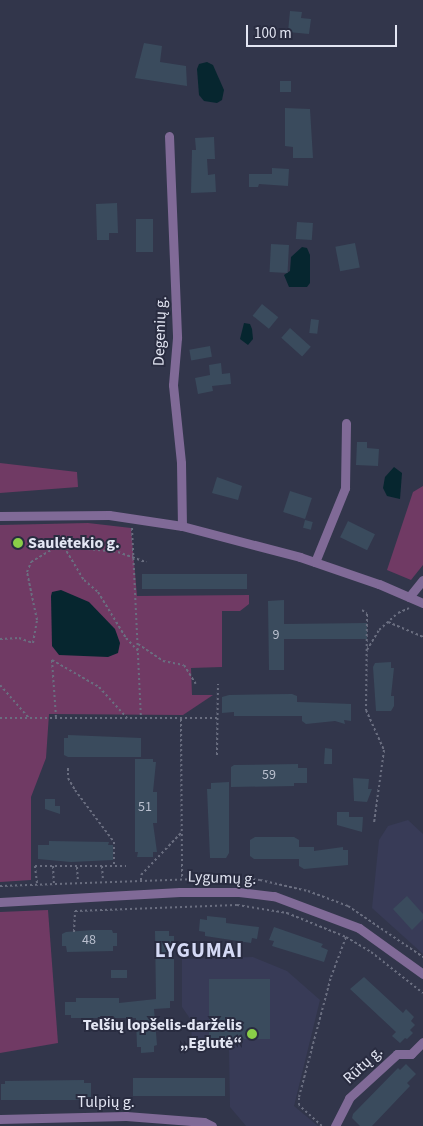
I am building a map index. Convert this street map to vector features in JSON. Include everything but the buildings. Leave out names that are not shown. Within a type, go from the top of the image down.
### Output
[{"type":"street","name":"Degenių g.","points":[[169,136],[177,329],[173,385],[181,463],[182,526]]},
{"type":"street","points":[[315,562],[345,488],[346,424]]},
{"type":"street","points":[[0,516],[109,516],[182,526],[315,562],[409,597],[419,605]]},
{"type":"street","points":[[409,597],[423,580]]},
{"type":"street","name":"Lygumų g.","points":[[0,902],[180,892],[239,892],[274,896],[359,928],[423,974]]},
{"type":"street","name":"Rūtų g.","points":[[335,1126],[349,1098],[397,1054],[411,1054],[423,1042]]},
{"type":"street","name":"Tulpių g.","points":[[0,1119],[126,1116],[204,1122],[212,1126]]},
{"type":"path","points":[[131,519],[141,718]]},
{"type":"path","points":[[0,639],[19,638],[33,643],[37,620],[27,572],[31,562],[58,546],[118,552],[132,559],[146,562]]},
{"type":"path","points":[[63,546],[84,580],[98,592],[126,638],[138,652]]},
{"type":"path","points":[[367,650],[388,622],[398,613],[419,605]]},
{"type":"path","points":[[362,610],[367,614],[366,710],[384,750],[374,823]]},
{"type":"path","points":[[388,622],[423,637]]},
{"type":"path","points":[[138,644],[163,660],[184,665],[196,684]]},
{"type":"path","points":[[56,718],[52,660],[99,687],[127,718]]},
{"type":"path","points":[[218,684],[218,755]]},
{"type":"path","points":[[0,685],[29,718]]},
{"type":"path","points":[[0,718],[218,718]]},
{"type":"path","points":[[181,718],[182,879]]},
{"type":"path","points":[[68,768],[68,778],[75,790],[114,842],[114,866]]},
{"type":"path","points":[[141,880],[141,875],[182,832]]},
{"type":"path","points":[[37,884],[35,866],[126,866]]},
{"type":"path","points":[[53,866],[54,883]]},
{"type":"path","points":[[77,866],[78,882]]},
{"type":"path","points":[[102,866],[103,881]]},
{"type":"path","points":[[74,932],[75,911],[237,905],[287,912],[346,937],[371,952],[423,993]]},
{"type":"path","points":[[322,1126],[299,1105],[299,1097],[331,977],[346,937]]},
{"type":"shaded area","points":[[207,62],[213,65],[224,90],[222,100],[217,103],[204,101],[199,95],[197,69],[199,64]]},
{"type":"shaded area","points":[[302,247],[307,248],[310,255],[310,283],[307,287],[289,287],[284,275],[290,271],[291,257]]},
{"type":"shaded area","points":[[244,323],[250,324],[252,329],[253,339],[248,345],[240,339]]},
{"type":"shaded area","points":[[0,463],[77,472],[78,487],[0,493]]},
{"type":"shaded area","points":[[394,467],[402,473],[400,499],[387,496],[383,488],[385,477]]},
{"type":"shaded area","points":[[423,486],[423,565],[411,580],[387,570],[413,492]]},
{"type":"shaded area","points":[[88,523],[131,528],[137,596],[249,595],[249,604],[240,611],[222,611],[222,667],[191,668],[192,695],[213,695],[183,715],[49,714],[46,758],[31,797],[31,880],[0,882],[0,525]]},
{"type":"shaded area","points":[[61,590],[89,602],[115,629],[120,643],[118,653],[108,657],[59,655],[52,646],[51,596],[52,592]]},
{"type":"shaded area","points":[[408,820],[423,834],[423,954],[372,908],[379,840],[388,826]]},
{"type":"shaded area","points":[[48,910],[58,1043],[0,1053],[0,912]]},
{"type":"shaded area","name":"Telšių lopšelis-darželis „Eglutė“","points":[[253,957],[287,971],[320,1000],[294,1106],[318,1126],[246,1126],[230,1107],[229,1050],[192,1049],[191,1020],[182,1007],[182,959]]},
{"type":"place","name":"Saulėtekio g.","points":[[18,543]]},
{"type":"place","name":"Telšių lopšelis-darželis „Eglutė“","points":[[252,1034]]},
{"type":"district","name":"LYGUMAI","points":[[199,950]]}]
